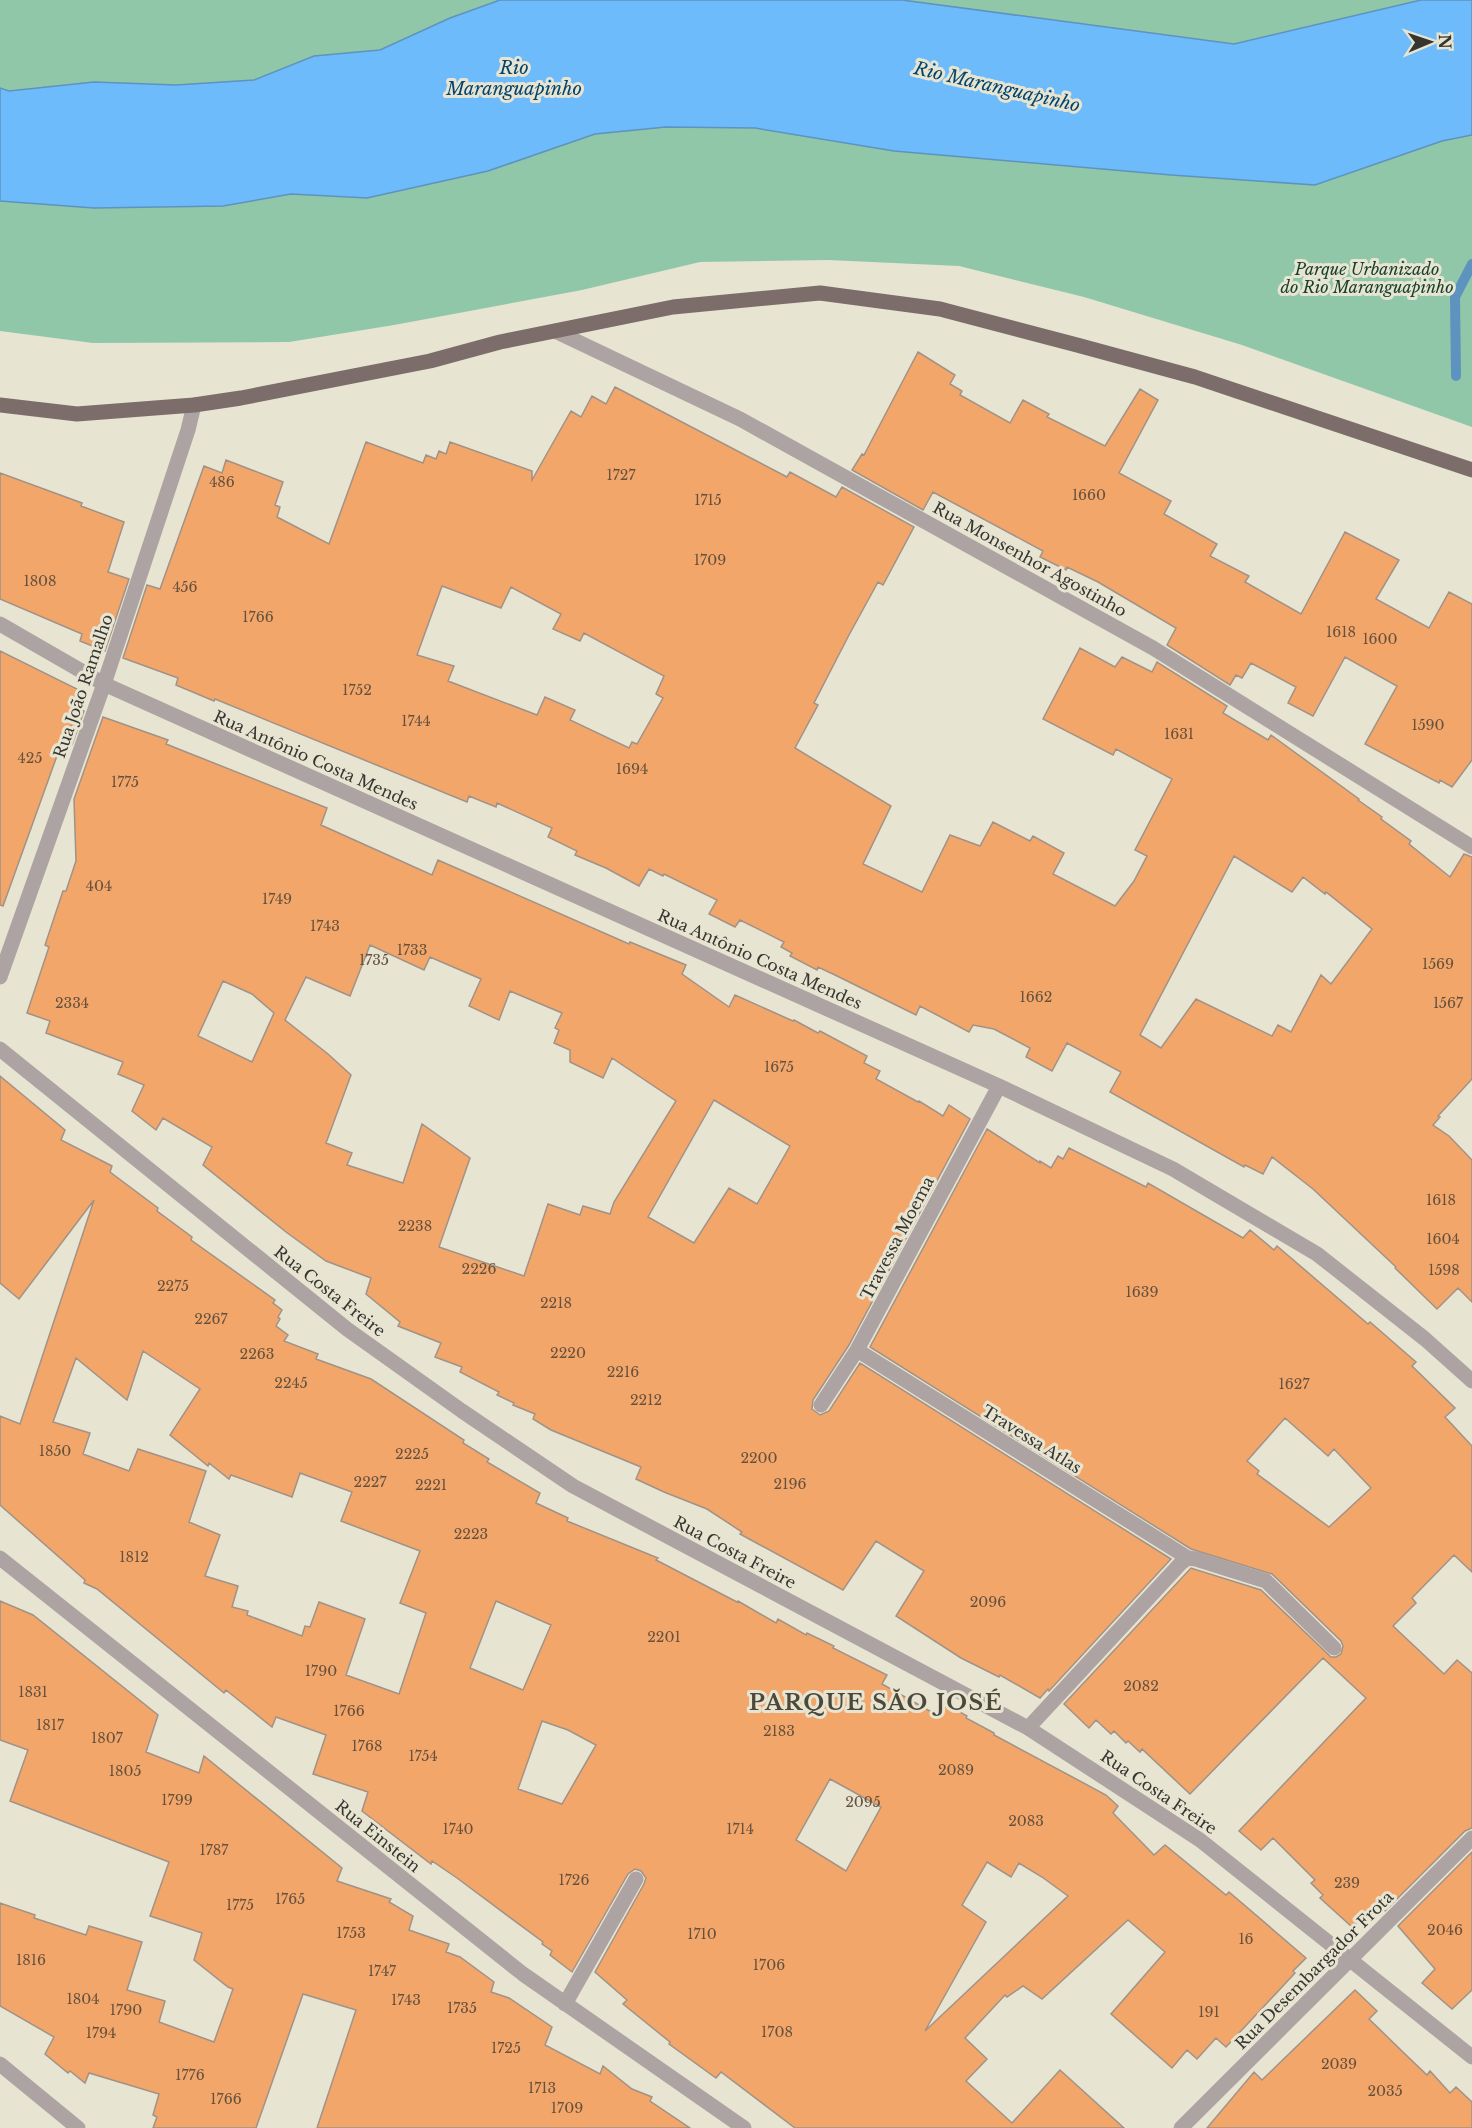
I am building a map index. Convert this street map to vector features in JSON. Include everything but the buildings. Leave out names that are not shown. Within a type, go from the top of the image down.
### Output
[{"type":"main road","points":[[0,405],[77,414],[194,405],[430,361],[500,342],[673,307],[820,293],[940,309],[1195,377],[1472,470]]},
{"type":"street","name":"Rua Monsenhor Agostinho","points":[[555,331],[740,419],[1153,648],[1472,847]]},
{"type":"street","name":"Rua João Ramalho","points":[[0,977],[104,684],[188,430],[194,405]]},
{"type":"street","name":"Rua Antônio Costa Mendes","points":[[0,624],[104,684],[999,1086],[1173,1169],[1317,1254],[1425,1339],[1472,1381]]},
{"type":"street","name":"Rua Costa Freire","points":[[0,1049],[347,1329],[462,1411],[573,1486],[1028,1728],[1200,1840],[1472,2057]]},
{"type":"street","name":"Travessa Moema","points":[[821,1405],[857,1350],[999,1086]]},
{"type":"street","name":"Travessa Atlas","points":[[857,1350],[1188,1558],[1266,1581],[1334,1648]]},
{"type":"street","name":"Rua Einstein","points":[[0,1558],[523,1974],[744,2128]]},
{"type":"street","points":[[1028,1728],[1188,1558]]},
{"type":"street","name":"Rua Desembargador Frota","points":[[1181,2128],[1472,1838]]},
{"type":"street","points":[[565,2004],[636,1879]]},
{"type":"street","points":[[0,2064],[78,2128]]},
{"type":"green space","points":[[0,0],[500,0],[450,18],[380,50],[314,56],[254,80],[176,85],[94,82],[9,91],[0,88]]},
{"type":"green space","points":[[902,0],[1421,0],[1234,44]]},
{"type":"green space","name":"Parque Urbanizado do Rio Maranguapinho","points":[[666,127],[755,128],[894,151],[1315,185],[1442,141],[1472,135],[1472,427],[1242,345],[1084,297],[959,266],[828,260],[700,262],[582,290],[289,342],[93,343],[0,331],[0,201],[94,208],[223,206],[291,194],[367,198],[488,171],[595,134]]},
{"type":"water","name":"Rio Maranguapinho","points":[[500,0],[902,0],[1234,44],[1421,0],[1472,0],[1472,135],[1442,141],[1315,185],[894,151],[755,128],[666,127],[595,134],[488,171],[367,198],[291,194],[223,206],[94,208],[0,201],[0,88],[9,91],[94,82],[176,85],[254,80],[314,56],[380,50],[450,18]]},
{"type":"waterway","points":[[1456,376],[1455,297],[1472,264]]},
{"type":"district","name":"PARQUE SĂO JOSÉ","points":[[876,1702]]}]
